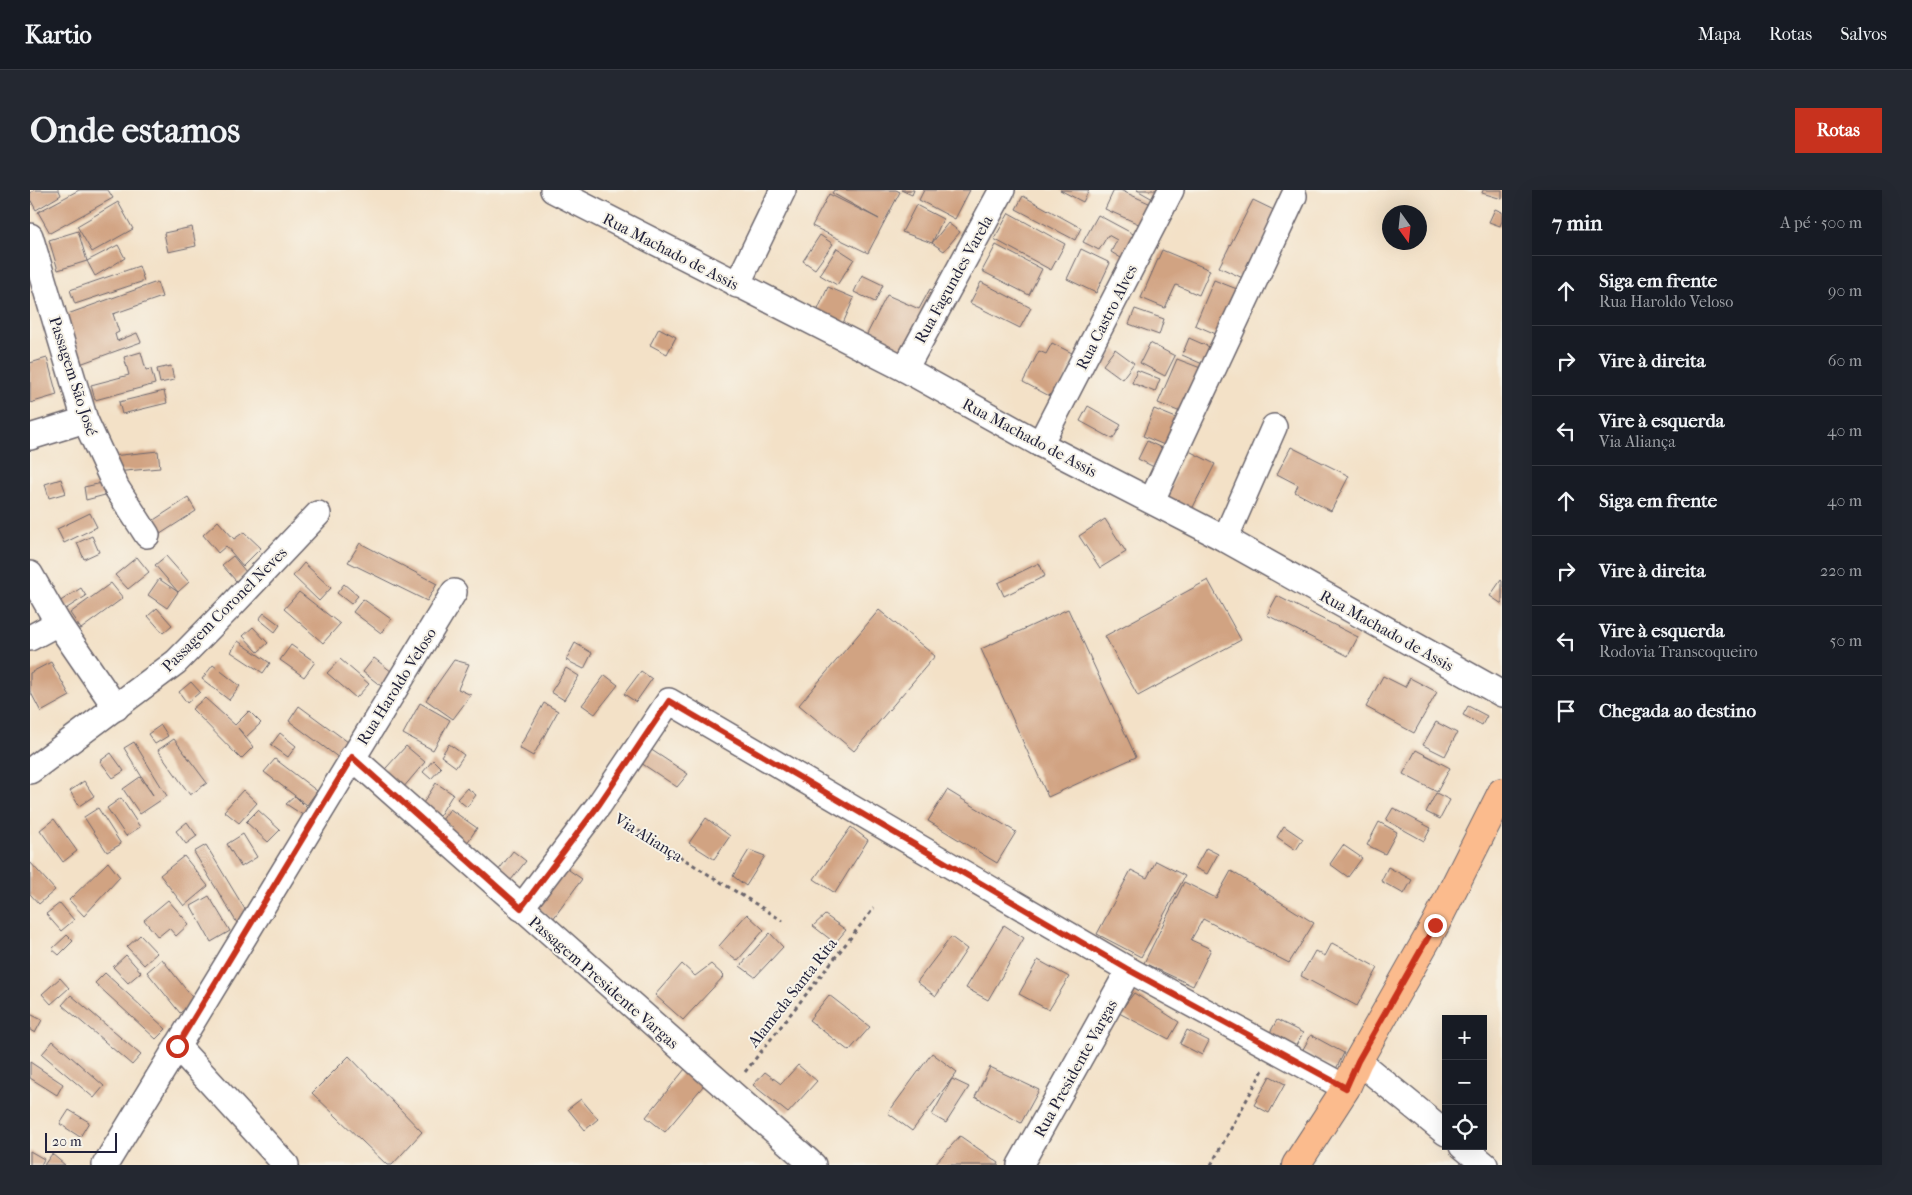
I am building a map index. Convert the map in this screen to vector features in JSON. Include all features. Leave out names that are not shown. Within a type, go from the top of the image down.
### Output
[{"type":"main road","points":[[1296,1165],[1346,1088],[1358,1061],[1435,925],[1502,792]]},
{"type":"street","points":[[737,285],[783,190]]},
{"type":"street","name":"Rua Fagundes Varela","points":[[904,369],[1002,190]]},
{"type":"street","name":"Rua Castro Alves","points":[[1040,444],[1171,190]]},
{"type":"street","name":"Rua Machado de Assis","points":[[556,191],[904,369],[1040,444],[1152,500],[1502,694]]},
{"type":"street","points":[[1152,500],[1294,196]]},
{"type":"street","name":"Passagem São José","points":[[30,236],[85,420],[116,487],[147,535]]},
{"type":"street","points":[[30,438],[85,420]]},
{"type":"street","points":[[1225,539],[1274,427]]},
{"type":"street","name":"Passagem Coronel Neves","points":[[30,771],[176,662],[318,514]]},
{"type":"street","points":[[30,574],[58,623],[116,708]]},
{"type":"street","name":"Rua Haroldo Veloso","points":[[105,1165],[454,592]]},
{"type":"street","points":[[30,638],[58,623]]},
{"type":"street","points":[[598,806],[669,701],[1129,970],[1346,1088]]},
{"type":"street","name":"Passagem Presidente Vargas","points":[[352,757],[813,1165]]},
{"type":"street","name":"Via Aliança","points":[[521,908],[598,806]]},
{"type":"street","name":"Rua Presidente Vargas","points":[[1020,1165],[1129,970]]},
{"type":"street","points":[[177,1046],[286,1165]]},
{"type":"street","points":[[1358,1061],[1442,1130]]},
{"type":"street","points":[[1467,1150],[1485,1165]]},
{"type":"path","name":"Via Aliança","points":[[598,806],[783,921]]},
{"type":"path","name":"Alameda Santa Rita","points":[[729,1092],[874,908]]},
{"type":"path","points":[[1211,1165],[1274,1050]]},
{"type":"building","points":[[35,190],[59,190],[61,195],[36,210],[30,199],[30,193]]},
{"type":"building","points":[[79,190],[108,190],[113,198],[50,233],[38,212]]},
{"type":"building","points":[[834,190],[896,190],[900,192],[868,253],[812,226],[829,194],[879,219],[832,193]]},
{"type":"building","points":[[901,190],[914,190],[912,195]]},
{"type":"building","points":[[924,190],[970,190],[955,219],[919,200]]},
{"type":"building","points":[[1060,190],[1089,190],[1083,202]]},
{"type":"building","points":[[1114,190],[1120,190],[1151,204],[1141,225],[1105,209]]},
{"type":"building","points":[[1137,190],[1165,190],[1158,202]]},
{"type":"building","points":[[1483,190],[1502,190],[1502,199],[1482,193]]},
{"type":"building","points":[[1023,196],[1081,228],[1075,240],[1016,209]]},
{"type":"building","points":[[1253,200],[1280,213],[1247,280],[1219,267]]},
{"type":"building","points":[[118,202],[133,229],[92,252],[77,226]]},
{"type":"building","points":[[916,205],[943,219],[932,243],[902,232]]},
{"type":"building","points":[[1495,209],[1502,212],[1500,226],[1489,222]]},
{"type":"building","points":[[1009,213],[1065,244],[1051,270],[994,239]]},
{"type":"building","points":[[1098,215],[1139,237],[1126,261],[1111,252],[1117,240],[1108,235],[1099,250],[1083,242]]},
{"type":"building","points":[[948,223],[960,232],[944,251],[932,243]]},
{"type":"building","points":[[192,227],[196,246],[168,252],[164,233]]},
{"type":"building","points":[[78,231],[87,261],[58,270],[49,240]]},
{"type":"building","points":[[820,235],[833,244],[815,269],[803,261]]},
{"type":"building","points":[[118,245],[125,258],[95,276],[87,261]]},
{"type":"building","points":[[996,245],[1042,269],[1029,295],[982,271]]},
{"type":"building","points":[[837,248],[854,259],[837,285],[820,275]]},
{"type":"building","points":[[1081,249],[1110,263],[1096,293],[1067,279]]},
{"type":"building","points":[[1162,250],[1210,270],[1199,295],[1176,285],[1165,308],[1141,298]]},
{"type":"building","points":[[139,266],[144,281],[75,304],[70,290]]},
{"type":"building","points":[[862,275],[883,285],[875,302],[854,292]]},
{"type":"building","points":[[1214,280],[1242,291],[1223,337],[1195,325]]},
{"type":"building","points":[[157,282],[162,297],[113,314],[119,332],[115,334],[117,341],[137,333],[141,342],[80,364],[62,316]]},
{"type":"building","points":[[981,282],[1031,308],[1020,328],[970,303]]},
{"type":"building","points":[[828,287],[854,298],[841,328],[815,316]]},
{"type":"building","points":[[930,289],[941,294],[897,360],[863,342],[887,295],[919,309]]},
{"type":"building","points":[[1135,309],[1164,319],[1159,335],[1129,324]]},
{"type":"building","points":[[659,328],[676,337],[667,354],[650,345]]},
{"type":"building","points":[[1189,338],[1214,349],[1207,366],[1182,355]]},
{"type":"building","points":[[1052,343],[1074,354],[1057,400],[1023,382],[1039,351],[1046,354]]},
{"type":"building","points":[[1150,343],[1175,356],[1165,376],[1140,363]]},
{"type":"building","points":[[1115,349],[1134,363],[1122,379],[1103,365]]},
{"type":"building","points":[[141,352],[146,370],[151,369],[155,384],[95,400],[91,385],[129,375],[124,357]]},
{"type":"building","points":[[47,358],[57,395],[30,403],[30,363]]},
{"type":"building","points":[[1177,359],[1206,370],[1188,415],[1158,403]]},
{"type":"building","points":[[171,366],[174,380],[160,383],[157,369]]},
{"type":"building","points":[[1137,370],[1160,379],[1155,392],[1132,383]]},
{"type":"building","points":[[164,391],[167,403],[122,414],[119,402]]},
{"type":"building","points":[[1088,406],[1121,425],[1113,439],[1080,421]]},
{"type":"building","points":[[1154,409],[1181,420],[1169,447],[1143,436]]},
{"type":"building","points":[[1147,441],[1168,451],[1158,469],[1138,459]]},
{"type":"building","points":[[1291,447],[1349,476],[1331,511],[1295,492],[1298,485],[1277,474]]},
{"type":"building","points":[[158,451],[160,468],[114,472],[112,456]]},
{"type":"building","points":[[1189,451],[1215,464],[1190,513],[1164,499]]},
{"type":"building","points":[[61,479],[66,493],[49,498],[45,484]]},
{"type":"building","points":[[102,483],[105,495],[86,500],[84,487]]},
{"type":"building","points":[[188,498],[196,511],[154,538],[146,525]]},
{"type":"building","points":[[90,513],[97,527],[64,543],[57,529]]},
{"type":"building","points":[[1105,519],[1126,552],[1100,568],[1079,536]]},
{"type":"building","points":[[218,521],[234,539],[244,532],[261,548],[243,566],[226,546],[218,553],[203,535]]},
{"type":"building","points":[[92,536],[99,552],[84,559],[77,543]]},
{"type":"building","points":[[360,543],[437,584],[427,601],[348,562]]},
{"type":"building","points":[[166,556],[189,582],[178,592],[155,565]]},
{"type":"building","points":[[233,556],[246,572],[236,581],[222,565]]},
{"type":"building","points":[[137,557],[149,572],[128,589],[115,575]]},
{"type":"building","points":[[304,563],[331,588],[319,601],[293,576]]},
{"type":"building","points":[[1039,563],[1045,576],[1004,596],[998,583]]},
{"type":"building","points":[[159,579],[178,592],[167,608],[148,595]]},
{"type":"building","points":[[1208,580],[1241,640],[1138,696],[1105,636]]},
{"type":"building","points":[[1502,581],[1502,604],[1490,596]]},
{"type":"building","points":[[111,583],[123,598],[81,629],[70,613]]},
{"type":"building","points":[[344,584],[358,596],[351,604],[337,593]]},
{"type":"building","points":[[81,588],[86,596],[64,610],[59,602]]},
{"type":"building","points":[[299,592],[340,624],[323,643],[284,609]]},
{"type":"building","points":[[1277,596],[1358,637],[1348,656],[1267,615]]},
{"type":"building","points":[[363,599],[391,619],[381,633],[353,612]]},
{"type":"building","points":[[157,608],[172,625],[163,633],[148,616]]},
{"type":"building","points":[[1068,609],[1136,757],[1048,797],[981,649]]},
{"type":"building","points":[[879,610],[935,656],[854,751],[799,705]]},
{"type":"building","points":[[264,613],[280,625],[275,632],[259,619]]},
{"type":"building","points":[[253,627],[268,643],[258,652],[243,636]]},
{"type":"building","points":[[238,641],[270,663],[263,673],[231,652]]},
{"type":"building","points":[[575,643],[592,653],[584,669],[566,660]]},
{"type":"building","points":[[291,645],[315,662],[304,677],[280,660]]},
{"type":"building","points":[[374,658],[396,675],[385,689],[363,672]]},
{"type":"building","points":[[340,659],[369,684],[356,698],[327,673]]},
{"type":"building","points":[[454,660],[469,664],[458,689],[471,695],[453,719],[426,700]]},
{"type":"building","points":[[51,662],[70,696],[41,712],[30,691],[30,673]]},
{"type":"building","points":[[213,665],[240,686],[229,700],[202,679]]},
{"type":"building","points":[[566,668],[579,676],[564,700],[551,692]]},
{"type":"building","points":[[641,671],[652,679],[636,702],[624,694]]},
{"type":"building","points":[[605,675],[618,685],[595,714],[582,705]]},
{"type":"building","points":[[1383,676],[1405,687],[1410,678],[1437,692],[1414,733],[1366,707]]},
{"type":"building","points":[[191,682],[200,692],[187,703],[179,692]]},
{"type":"building","points":[[205,698],[235,725],[249,711],[261,723],[246,737],[238,728],[253,747],[241,759],[192,709]]},
{"type":"building","points":[[420,703],[450,720],[433,750],[403,734]]},
{"type":"building","points":[[544,703],[558,711],[533,756],[519,748]]},
{"type":"building","points":[[299,706],[348,742],[339,758],[289,721]]},
{"type":"building","points":[[1468,706],[1487,716],[1482,725],[1463,715]]},
{"type":"building","points":[[1436,722],[1457,733],[1445,756],[1423,745]]},
{"type":"building","points":[[161,725],[168,736],[155,744],[148,734]]},
{"type":"building","points":[[280,733],[296,746],[288,757],[271,745]]},
{"type":"building","points":[[174,739],[207,783],[190,795],[158,750]]},
{"type":"building","points":[[134,742],[167,796],[140,814],[123,789],[140,777],[153,795],[124,748]]},
{"type":"building","points":[[449,744],[464,755],[456,767],[441,756]]},
{"type":"building","points":[[406,746],[425,762],[397,795],[377,778]]},
{"type":"building","points":[[650,749],[688,774],[677,787],[638,761]]},
{"type":"building","points":[[1416,750],[1450,768],[1437,792],[1403,774]]},
{"type":"building","points":[[111,753],[124,771],[113,778],[100,761]]},
{"type":"building","points":[[275,759],[317,791],[307,805],[264,772]]},
{"type":"building","points":[[433,760],[441,768],[431,779],[423,772]]},
{"type":"building","points":[[84,781],[94,796],[79,806],[70,791]]},
{"type":"building","points":[[436,783],[453,794],[438,818],[420,808]]},
{"type":"building","points":[[467,788],[476,795],[467,807],[457,799]]},
{"type":"building","points":[[243,790],[257,803],[239,823],[224,811]]},
{"type":"building","points":[[947,790],[1016,832],[997,863],[928,821]]},
{"type":"building","points":[[1436,793],[1450,800],[1440,819],[1426,812]]},
{"type":"building","points":[[295,796],[312,813],[306,817],[286,804]]},
{"type":"building","points":[[121,798],[140,827],[126,836],[107,808]]},
{"type":"building","points":[[98,808],[121,844],[107,852],[84,817]]},
{"type":"building","points":[[1393,808],[1431,828],[1424,841],[1386,820]]},
{"type":"building","points":[[450,809],[477,828],[465,846],[437,827]]},
{"type":"building","points":[[258,810],[280,830],[268,842],[246,822]]},
{"type":"building","points":[[706,818],[730,836],[714,859],[689,843]]},
{"type":"building","points":[[54,819],[77,851],[63,862],[40,830]]},
{"type":"building","points":[[187,822],[197,836],[186,844],[176,831]]},
{"type":"building","points":[[1379,822],[1397,832],[1385,854],[1367,845]]},
{"type":"building","points":[[1284,826],[1303,839],[1296,850],[1277,837]]},
{"type":"building","points":[[851,827],[868,840],[835,893],[814,879]]},
{"type":"building","points":[[243,834],[257,857],[241,867],[227,844]]},
{"type":"building","points":[[206,845],[249,916],[237,923],[194,852]]},
{"type":"building","points":[[1343,845],[1362,858],[1348,877],[1330,864]]},
{"type":"building","points":[[1206,848],[1218,854],[1207,874],[1195,868]]},
{"type":"building","points":[[749,850],[765,856],[746,886],[733,876]]},
{"type":"building","points":[[513,851],[526,861],[511,880],[498,871]]},
{"type":"building","points":[[184,856],[208,886],[184,906],[160,875]]},
{"type":"building","points":[[1156,861],[1185,876],[1141,957],[1097,934],[1131,870],[1147,878]]},
{"type":"building","points":[[30,862],[55,890],[39,904],[30,894]]},
{"type":"building","points":[[108,862],[120,877],[84,916],[69,900]]},
{"type":"building","points":[[1388,867],[1412,880],[1404,894],[1381,881]]},
{"type":"building","points":[[566,868],[582,879],[553,919],[537,908]]},
{"type":"building","points":[[1231,871],[1314,923],[1289,963],[1203,919],[1191,940],[1211,949],[1193,986],[1144,963],[1184,882],[1216,898]]},
{"type":"building","points":[[209,896],[230,931],[211,942],[191,906]]},
{"type":"building","points":[[168,900],[189,924],[176,936],[169,928],[158,937],[144,920]]},
{"type":"building","points":[[60,903],[74,920],[61,931],[46,914]]},
{"type":"building","points":[[747,914],[764,930],[737,961],[719,946]]},
{"type":"building","points":[[825,915],[846,930],[835,943],[813,926]]},
{"type":"building","points":[[1004,925],[1024,938],[988,1000],[966,988]]},
{"type":"building","points":[[770,933],[783,947],[755,977],[740,966]]},
{"type":"building","points":[[67,935],[73,941],[59,955],[52,949]]},
{"type":"building","points":[[140,935],[157,953],[144,965],[127,947]]},
{"type":"building","points":[[951,937],[967,949],[936,996],[917,982]]},
{"type":"building","points":[[1332,943],[1378,968],[1357,1006],[1301,976],[1315,951],[1325,956]]},
{"type":"building","points":[[126,955],[141,972],[128,983],[113,967]]},
{"type":"building","points":[[162,959],[195,1001],[180,1013],[147,972]]},
{"type":"building","points":[[1038,960],[1069,977],[1049,1010],[1019,994]]},
{"type":"building","points":[[682,964],[695,976],[711,964],[724,976],[683,1020],[655,995]]},
{"type":"building","points":[[105,973],[166,1029],[156,1039],[95,983]]},
{"type":"building","points":[[60,978],[69,988],[51,1004],[42,994]]},
{"type":"building","points":[[1134,993],[1179,1022],[1169,1039],[1119,1013]]},
{"type":"building","points":[[71,995],[141,1055],[132,1065],[62,1005]]},
{"type":"building","points":[[829,995],[870,1027],[849,1051],[809,1020]]},
{"type":"building","points":[[30,1014],[42,1020],[35,1033],[30,1030]]},
{"type":"building","points":[[1277,1020],[1303,1033],[1294,1049],[1268,1036]]},
{"type":"building","points":[[1187,1030],[1209,1041],[1202,1055],[1180,1044]]},
{"type":"building","points":[[1311,1035],[1344,1053],[1336,1069],[1302,1051]]},
{"type":"building","points":[[53,1041],[104,1086],[94,1098],[42,1054]]},
{"type":"building","points":[[932,1053],[957,1072],[912,1131],[888,1113]]},
{"type":"building","points":[[349,1056],[422,1132],[392,1165],[387,1165],[312,1093]]},
{"type":"building","points":[[30,1062],[63,1084],[57,1095],[30,1078]]},
{"type":"building","points":[[798,1065],[817,1081],[788,1113],[753,1085],[765,1072],[781,1084]]},
{"type":"building","points":[[990,1067],[1039,1090],[1021,1123],[975,1097]]},
{"type":"building","points":[[685,1069],[704,1085],[665,1132],[646,1117]]},
{"type":"building","points":[[1270,1076],[1285,1084],[1269,1113],[1254,1105]]},
{"type":"building","points":[[952,1079],[969,1087],[946,1123],[932,1115]]},
{"type":"building","points":[[581,1099],[598,1119],[585,1130],[568,1109]]},
{"type":"building","points":[[69,1110],[89,1122],[80,1137],[60,1124]]},
{"type":"building","points":[[960,1136],[999,1163],[998,1165],[934,1165]]},
{"type":"building","points":[[30,1151],[44,1159],[41,1165],[30,1165]]},
{"type":"building","points":[[52,1154],[65,1165],[44,1165]]},
{"type":"route","points":[[177,1046],[352,757],[521,908],[598,806],[669,701],[1129,970],[1346,1088],[1358,1061],[1435,925]]}]
